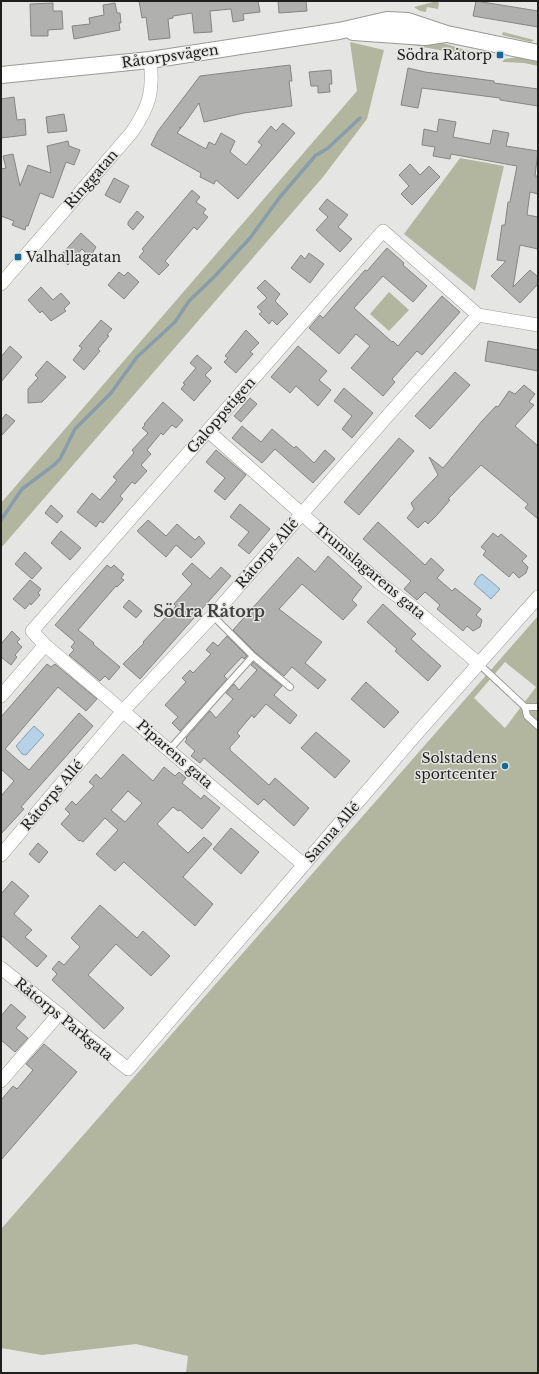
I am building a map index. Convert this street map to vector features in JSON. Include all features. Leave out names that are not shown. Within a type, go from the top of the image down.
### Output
[{"type":"street","name":"Råtorpsvägen","points":[[1,75],[150,60],[339,31],[387,20],[408,21],[446,34],[538,53]]},
{"type":"street","name":"Ringgatan","points":[[1,284],[132,132],[142,117],[152,91],[153,78],[150,60]]},
{"type":"street","name":"Galoppstigen","points":[[45,645],[32,631],[383,230],[478,315]]},
{"type":"street","points":[[478,315],[538,325]]},
{"type":"street","name":"Råtorps Allé","points":[[1,855],[123,710],[213,616],[390,413],[478,315]]},
{"type":"street","name":"Trumslagarens gata","points":[[208,431],[380,583],[416,610],[479,664]]},
{"type":"street","name":"Sanna Allé","points":[[128,1069],[538,597]]},
{"type":"street","points":[[1,696],[45,645]]},
{"type":"street","name":"Piparens gata","points":[[45,645],[170,749],[304,865]]},
{"type":"street","name":"Råtorps Parkgata","points":[[1,968],[58,1015],[128,1069]]},
{"type":"street","points":[[1,1081],[58,1015]]},
{"type":"lane","points":[[213,616],[253,656],[290,687]]},
{"type":"lane","points":[[170,749],[253,656]]},
{"type":"lane","points":[[479,664],[525,707],[527,716],[538,726]]},
{"type":"lane","points":[[525,707],[538,708]]},
{"type":"green space","points":[[437,1],[439,3],[438,9],[427,7],[426,12],[420,11],[414,7]]},
{"type":"green space","points":[[503,32],[534,40],[531,42],[502,35]]},
{"type":"green space","points":[[436,41],[472,52],[471,56],[407,44]]},
{"type":"green space","points":[[350,42],[384,50],[367,119],[323,177],[1,548],[1,503],[357,91]]},
{"type":"green space","points":[[519,57],[538,59],[538,66],[524,63],[502,62],[505,59]]},
{"type":"green space","points":[[460,158],[504,166],[475,291],[404,234]]},
{"type":"green space","points":[[389,292],[409,310],[389,331],[370,314]]},
{"type":"green space","points":[[538,616],[538,1373],[186,1373],[188,1356],[136,1344],[42,1355],[1,1348],[1,1229]],"holes":[[[505,662],[536,687],[505,728],[474,698]]]},
{"type":"water","points":[[482,574],[500,589],[491,599],[474,584],[478,577]]},
{"type":"water","points":[[34,726],[44,735],[26,755],[22,754],[16,746]]},
{"type":"building","points":[[139,1],[258,1],[260,12],[243,14],[244,20],[233,22],[231,9],[210,11],[212,32],[194,33],[192,13],[173,16],[173,18],[168,19],[170,38],[149,40],[146,17],[142,18]]},
{"type":"building","points":[[278,1],[306,1],[307,11],[279,13]]},
{"type":"building","points":[[476,1],[538,11],[538,27],[473,16]]},
{"type":"building","points":[[53,3],[53,11],[62,11],[63,29],[48,30],[48,36],[31,36],[30,4]]},
{"type":"building","points":[[115,3],[117,13],[120,13],[120,30],[74,39],[72,26],[90,24],[89,18],[104,15],[103,5]]},
{"type":"building","points":[[290,65],[292,81],[289,81],[292,106],[244,113],[204,122],[199,103],[182,127],[179,128],[181,128],[177,133],[206,149],[209,142],[215,145],[221,133],[235,141],[230,152],[246,165],[262,145],[258,142],[271,126],[276,131],[283,123],[295,133],[238,199],[216,180],[214,184],[200,177],[201,173],[151,145],[158,131],[200,76]]},
{"type":"building","points":[[408,68],[425,72],[494,81],[494,83],[538,89],[538,106],[500,100],[500,98],[422,88],[418,108],[401,105]]},
{"type":"building","points":[[331,70],[332,84],[329,84],[330,92],[318,93],[318,86],[311,86],[309,72]]},
{"type":"building","points":[[14,97],[17,120],[25,119],[26,135],[1,138],[1,99]]},
{"type":"building","points":[[64,114],[67,131],[48,133],[46,117]]},
{"type":"building","points":[[439,119],[456,122],[453,137],[490,144],[493,130],[509,133],[506,146],[538,151],[535,176],[538,176],[538,194],[530,192],[527,215],[538,217],[538,249],[520,245],[513,287],[530,270],[538,277],[538,284],[520,303],[491,276],[506,261],[497,260],[502,225],[505,225],[508,202],[510,202],[517,166],[451,154],[450,159],[433,156],[435,147],[422,145],[424,129],[437,132]]},
{"type":"building","points":[[68,141],[69,146],[80,150],[74,165],[66,162],[53,198],[40,193],[28,226],[26,226],[25,230],[12,225],[14,221],[1,216],[1,169],[6,168],[3,156],[13,154],[20,186],[28,165],[51,173],[47,146]]},
{"type":"building","points":[[410,164],[420,175],[429,166],[440,177],[412,205],[401,194],[409,186],[399,175]]},
{"type":"building","points":[[114,178],[129,186],[120,203],[105,195]]},
{"type":"building","points":[[192,190],[200,197],[196,202],[206,209],[203,213],[208,217],[197,230],[194,227],[165,261],[169,265],[159,275],[139,257],[144,251],[142,249]]},
{"type":"building","points":[[327,199],[348,215],[338,227],[352,239],[340,252],[316,230],[328,217],[319,209]]},
{"type":"building","points":[[137,211],[144,217],[133,230],[128,225],[128,222]]},
{"type":"building","points":[[81,233],[96,247],[90,257],[82,249],[68,265],[59,257]]},
{"type":"building","points":[[387,248],[404,263],[403,265],[427,286],[413,302],[383,276],[354,308],[392,342],[393,341],[398,346],[442,296],[460,312],[422,355],[417,351],[392,379],[395,382],[383,396],[351,368],[370,346],[356,334],[339,354],[309,328],[320,315],[323,318],[365,270],[367,271]]},
{"type":"building","points":[[309,253],[324,264],[310,283],[291,268],[301,255],[305,259]]},
{"type":"building","points":[[119,272],[124,276],[128,272],[139,282],[124,299],[108,285]]},
{"type":"building","points":[[265,280],[280,294],[275,301],[288,314],[277,325],[272,320],[269,324],[259,314],[262,312],[257,307],[267,298],[257,288]]},
{"type":"building","points":[[41,287],[53,300],[61,293],[70,303],[64,309],[66,311],[51,321],[42,311],[40,313],[28,300]]},
{"type":"building","points":[[101,320],[112,329],[107,335],[109,336],[98,349],[100,351],[84,370],[73,360],[82,348],[79,346]]},
{"type":"building","points":[[246,330],[259,343],[250,352],[253,354],[236,373],[224,362],[228,358],[225,356]]},
{"type":"building","points":[[488,341],[538,350],[538,371],[485,361]]},
{"type":"building","points":[[10,346],[22,357],[1,382],[1,357]]},
{"type":"building","points":[[298,346],[327,371],[319,380],[331,390],[318,406],[296,386],[290,393],[271,377]]},
{"type":"building","points":[[197,355],[212,368],[205,375],[211,381],[194,401],[181,389],[185,384],[183,383],[196,368],[190,363]]},
{"type":"building","points":[[47,361],[66,377],[42,402],[28,403],[28,389],[38,378],[35,375]]},
{"type":"building","points":[[455,372],[470,385],[430,429],[415,416]]},
{"type":"building","points":[[524,385],[535,394],[529,402],[534,405],[515,426],[538,446],[538,519],[525,508],[528,504],[481,465],[448,499],[450,500],[428,524],[425,521],[418,528],[407,518],[414,509],[411,503],[438,475],[429,457],[443,468],[482,421],[496,406],[498,407],[509,391],[515,394]]},
{"type":"building","points":[[344,388],[373,413],[352,438],[342,429],[352,416],[334,401]]},
{"type":"building","points":[[250,398],[257,404],[241,422],[234,416]]},
{"type":"building","points":[[163,402],[183,420],[176,428],[172,425],[163,435],[161,433],[147,450],[151,454],[141,465],[147,471],[135,484],[132,482],[120,496],[123,499],[103,523],[100,521],[96,527],[77,512],[92,493],[100,500],[117,480],[113,477],[134,453],[132,450],[148,433],[142,428],[145,425],[144,424]]},
{"type":"building","points":[[6,414],[15,421],[1,436],[1,420]]},
{"type":"building","points":[[242,426],[261,442],[272,429],[294,448],[296,446],[314,463],[325,450],[335,459],[313,483],[275,449],[262,463],[232,438]]},
{"type":"building","points":[[399,438],[414,451],[359,515],[344,502]]},
{"type":"building","points":[[216,450],[246,475],[225,500],[214,491],[225,478],[206,462]]},
{"type":"building","points":[[240,504],[270,529],[249,554],[238,545],[249,532],[230,517]]},
{"type":"building","points":[[51,505],[63,516],[57,523],[45,513]]},
{"type":"building","points":[[148,520],[166,536],[177,524],[195,540],[199,536],[205,543],[191,558],[176,545],[166,557],[137,531]]},
{"type":"building","points":[[378,522],[425,565],[431,558],[444,570],[437,578],[452,591],[455,588],[481,609],[476,615],[482,620],[480,627],[473,631],[467,626],[463,631],[437,609],[440,605],[425,592],[417,600],[404,589],[411,581],[363,539]]},
{"type":"building","points":[[61,531],[81,548],[70,560],[51,543]]},
{"type":"building","points":[[493,533],[498,537],[501,534],[527,556],[522,561],[528,567],[526,573],[519,578],[513,572],[509,577],[483,555],[486,551],[481,547]]},
{"type":"building","points":[[25,552],[42,568],[32,579],[15,564]]},
{"type":"building","points":[[328,556],[362,587],[352,600],[357,605],[343,620],[302,584],[279,609],[322,642],[305,663],[326,680],[318,689],[292,667],[284,676],[256,653],[233,630],[298,557],[315,572]]},
{"type":"building","points":[[192,563],[210,579],[221,567],[231,576],[140,679],[123,664],[144,643],[143,642],[176,606],[174,604],[192,584],[182,574]]},
{"type":"building","points":[[107,565],[111,568],[114,565],[124,574],[121,578],[124,580],[117,587],[116,586],[78,630],[120,667],[109,680],[105,676],[100,681],[69,655],[74,650],[71,647],[75,642],[55,625]]},
{"type":"building","points":[[30,580],[41,589],[38,593],[40,595],[25,609],[13,599]]},
{"type":"building","points":[[129,600],[142,611],[136,618],[123,607]]},
{"type":"building","points":[[383,604],[416,634],[411,639],[441,666],[428,681],[395,651],[397,649],[367,622]]},
{"type":"building","points":[[12,631],[20,639],[17,642],[22,647],[15,655],[17,657],[11,665],[1,657],[1,644]]},
{"type":"building","points":[[227,636],[247,656],[244,659],[242,657],[224,676],[227,679],[180,731],[172,723],[178,717],[165,705],[186,682],[182,678],[190,670],[193,673],[211,654],[206,650],[213,642],[218,646]]},
{"type":"building","points":[[253,662],[282,686],[274,695],[297,715],[290,724],[266,704],[254,718],[252,715],[237,733],[240,736],[230,747],[230,750],[269,785],[275,778],[309,808],[294,826],[264,799],[258,805],[204,758],[200,763],[191,756],[195,751],[185,742],[187,739],[186,738],[210,711],[216,718],[233,699],[226,693],[234,684],[239,690],[257,670],[251,665]]},
{"type":"building","points":[[47,664],[51,667],[55,664],[97,699],[86,711],[58,687],[5,749],[29,770],[79,713],[93,726],[21,807],[24,809],[1,834],[1,796],[14,781],[1,769],[1,717]]},
{"type":"building","points":[[366,682],[399,712],[384,728],[351,699]]},
{"type":"building","points":[[316,732],[350,761],[335,778],[301,748]]},
{"type":"building","points":[[123,754],[153,781],[164,767],[175,776],[179,772],[186,778],[182,783],[201,799],[204,795],[220,808],[202,829],[180,810],[178,811],[173,807],[157,824],[188,853],[204,837],[212,844],[183,877],[213,904],[195,926],[124,862],[115,871],[96,854],[118,830],[105,818],[83,842],[80,840],[79,841],[61,824],[70,814],[65,809],[72,801],[76,805],[94,786],[89,782],[96,774],[101,779]],"holes":[[[128,791],[142,803],[125,822],[111,810]]]},
{"type":"building","points":[[231,828],[259,852],[241,874],[213,849]]},
{"type":"building","points":[[38,843],[48,852],[39,863],[29,854]]},
{"type":"building","points":[[12,881],[29,896],[14,914],[32,930],[25,937],[47,956],[37,967],[1,935],[1,894]]},
{"type":"building","points":[[100,905],[137,938],[143,931],[170,956],[151,976],[116,944],[88,975],[124,1008],[104,1029],[52,980],[57,974],[52,969],[59,961],[64,965],[80,947],[71,938]]},
{"type":"building","points":[[11,1004],[26,1017],[16,1028],[28,1038],[15,1052],[1,1040],[1,1016]]},
{"type":"building","points":[[44,1044],[77,1072],[1,1160],[1,1100],[13,1086],[17,1089],[33,1070],[26,1064]]},
{"type":"waterway","points":[[1,520],[22,489],[60,459],[75,429],[111,393],[137,357],[175,322],[189,301],[215,276],[250,238],[280,197],[315,156],[328,148],[360,118]]},
{"type":"place","name":"Södra Råtorp","points":[[500,55]]},
{"type":"place","name":"Valhallagatan","points":[[18,257]]},
{"type":"place","name":"Solstadens sportcenter","points":[[505,766]]},
{"type":"district","name":"Södra Råtorp","points":[[209,611]]}]
